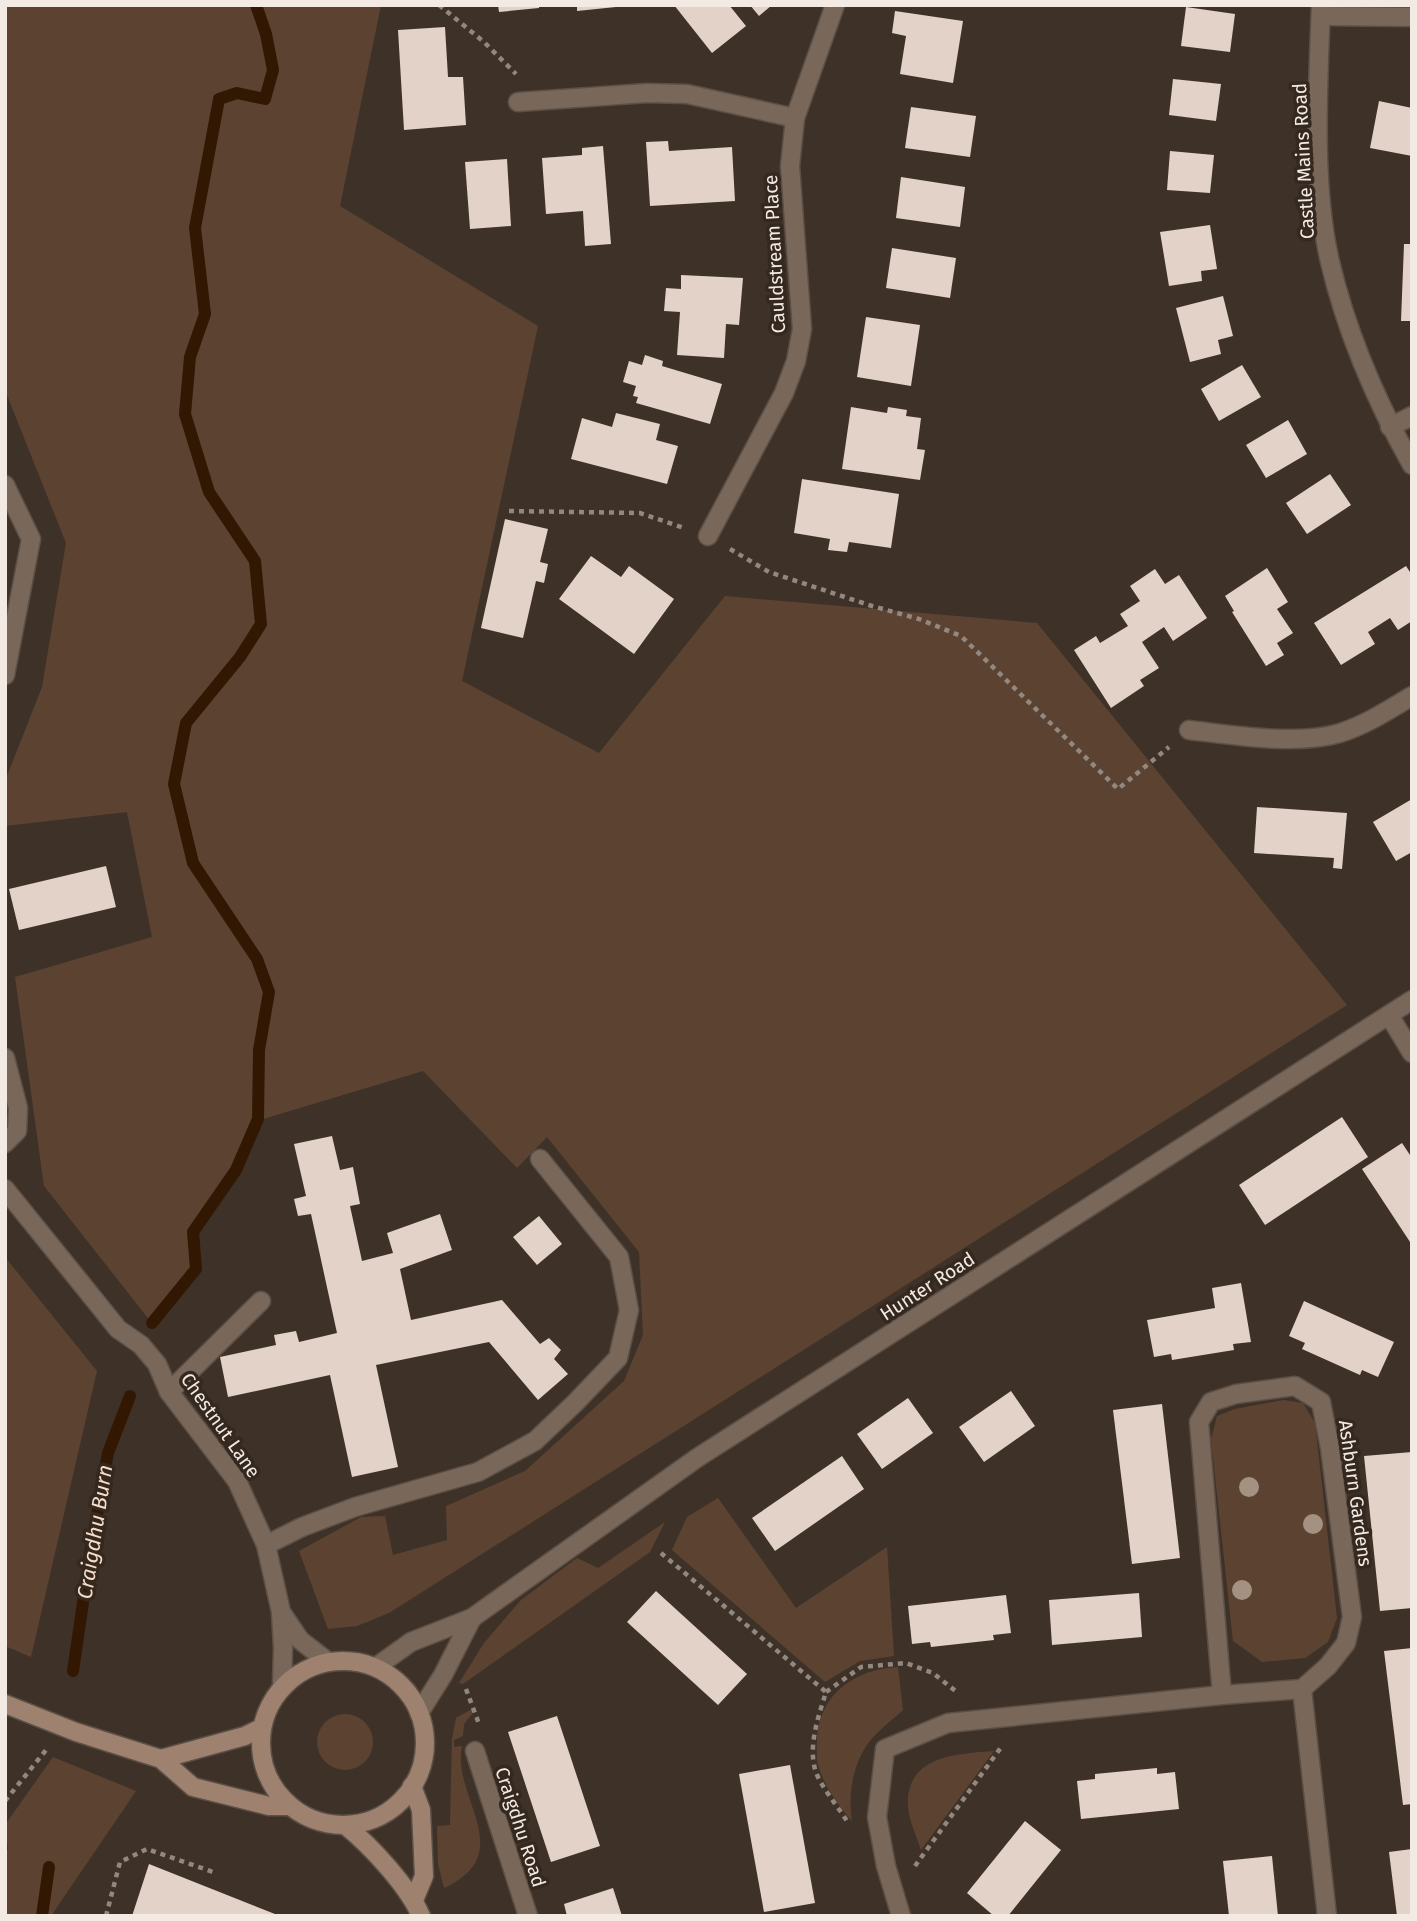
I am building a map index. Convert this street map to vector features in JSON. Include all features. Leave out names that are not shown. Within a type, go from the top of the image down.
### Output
[{"type":"main road","points":[[327,1661],[360,1662],[376,1667],[394,1678],[409,1694],[419,1713],[425,1738],[423,1763],[412,1786],[400,1802],[384,1814],[365,1822],[345,1825],[306,1817],[289,1805],[271,1784],[261,1757],[261,1728],[273,1699],[282,1686],[303,1671],[327,1661]]},
{"type":"main road","points":[[5,1704],[76,1732],[161,1759],[193,1787],[269,1806],[289,1805]]},
{"type":"main road","points":[[161,1759],[245,1736],[261,1728]]},
{"type":"main road","points":[[412,1786],[421,1810],[424,1876],[417,1908]]},
{"type":"main road","points":[[345,1825],[361,1838],[417,1908]]},
{"type":"street","name":"Cauldstream Place","points":[[708,536],[784,393],[796,361],[802,329],[790,166],[795,118],[835,5]]},
{"type":"street","points":[[1321,11],[1412,17]]},
{"type":"street","name":"Castle Mains Road","points":[[1321,11],[1318,135],[1321,197],[1329,260],[1354,346],[1390,427],[1412,465]]},
{"type":"street","points":[[518,102],[647,93],[687,94],[795,118]]},
{"type":"street","points":[[1390,427],[1412,416]]},
{"type":"street","points":[[5,485],[31,540],[5,675]]},
{"type":"street","points":[[1189,730],[1259,738],[1304,738],[1338,734],[1370,721],[1412,696]]},
{"type":"street","name":"Hunter Road","points":[[376,1667],[411,1642],[472,1618],[697,1458],[1412,1000]]},
{"type":"street","points":[[1389,1015],[1412,1052]]},
{"type":"street","points":[[5,1058],[18,1108],[17,1131],[5,1143]]},
{"type":"street","points":[[265,1545],[302,1527],[355,1507],[478,1472],[535,1441],[618,1357],[629,1310],[619,1257],[540,1159]]},
{"type":"street","name":"Chestnut Lane","points":[[5,1189],[118,1329],[141,1345],[157,1364],[169,1392],[237,1481],[265,1545],[281,1612],[282,1686]]},
{"type":"street","points":[[169,1392],[261,1301]]},
{"type":"street","name":"Ashburn Gardens","points":[[1222,1695],[1199,1422],[1211,1402],[1236,1394],[1295,1386],[1321,1402],[1330,1448],[1352,1617],[1346,1643],[1328,1666],[1302,1689]]},
{"type":"street","name":"Chestnut Lane","points":[[281,1612],[300,1640],[327,1661]]},
{"type":"street","name":"Hunter Road","points":[[419,1713],[443,1675],[472,1618]]},
{"type":"street","points":[[901,1916],[886,1866],[877,1817],[885,1749],[948,1723],[1302,1689],[1327,1916]]},
{"type":"street","name":"Craigdhu Road","points":[[478,1742],[528,1916]]},
{"type":"path","points":[[439,5],[484,42],[543,101]]},
{"type":"path","points":[[509,511],[640,513],[708,536],[769,572],[919,619],[961,636],[1118,789],[1189,730]]},
{"type":"path","points":[[661,1553],[826,1692]]},
{"type":"path","points":[[854,1831],[818,1778],[814,1765],[816,1725],[826,1692],[862,1667],[906,1662],[933,1673],[990,1719]]},
{"type":"path","points":[[466,1688],[478,1742]]},
{"type":"path","points":[[894,1894],[1023,1717]]},
{"type":"path","points":[[5,1801],[49,1747]]},
{"type":"path","points":[[106,1916],[120,1862],[147,1849],[214,1872]]},
{"type":"shaded area","points":[[5,5],[381,5],[340,206],[538,326],[462,681],[599,753],[725,596],[1037,623],[1347,1005],[389,1613],[357,1626],[328,1629],[299,1551],[361,1517],[385,1516],[393,1555],[447,1540],[446,1506],[525,1471],[624,1381],[643,1335],[639,1252],[547,1137],[517,1168],[423,1071],[253,1122],[230,1184],[194,1233],[198,1270],[151,1322],[44,1186],[15,977],[152,937],[127,812],[5,826],[5,781],[42,687],[66,543],[5,390]]},
{"type":"shaded area","points":[[5,1257],[97,1371],[31,1657],[5,1646]]},
{"type":"shaded area","points":[[1283,1400],[1303,1403],[1315,1423],[1337,1618],[1328,1642],[1305,1658],[1262,1662],[1233,1641],[1211,1439],[1217,1416],[1235,1409]]},
{"type":"shaded area","points":[[718,1498],[796,1608],[887,1547],[894,1656],[860,1661],[825,1682],[672,1550],[687,1517]]},
{"type":"shaded area","points":[[665,1522],[650,1552],[463,1684],[459,1683],[484,1643],[521,1600],[577,1558],[598,1568]]},
{"type":"shaded area","points":[[898,1667],[903,1710],[875,1736],[862,1754],[852,1782],[852,1821],[832,1795],[818,1765],[817,1738],[820,1722],[825,1708],[843,1686],[868,1673]]},
{"type":"shaded area","points":[[472,1709],[472,1714],[464,1724],[463,1736],[454,1740],[454,1747],[462,1746],[461,1765],[480,1841],[477,1858],[466,1874],[444,1888],[438,1864],[437,1826],[450,1825],[452,1739],[456,1718]]},
{"type":"shaded area","points":[[340,1714],[350,1714],[365,1722],[371,1731],[371,1753],[365,1762],[350,1770],[340,1770],[322,1758],[317,1747],[317,1737],[329,1719]]},
{"type":"shaded area","points":[[994,1751],[921,1850],[908,1807],[909,1790],[915,1777],[924,1767],[950,1756]]},
{"type":"shaded area","points":[[53,1757],[136,1791],[53,1913],[54,1916],[6,1916],[5,1851],[8,1849],[5,1825]]},
{"type":"building","points":[[498,5],[539,5],[539,8],[499,12]]},
{"type":"building","points":[[577,5],[616,5],[616,7],[577,11]]},
{"type":"building","points":[[674,5],[729,5],[746,26],[712,53]]},
{"type":"building","points":[[750,5],[772,5],[759,16]]},
{"type":"building","points":[[1186,7],[1235,14],[1230,52],[1181,46]]},
{"type":"building","points":[[895,11],[963,21],[953,83],[900,74],[906,36],[892,33]]},
{"type":"building","points":[[445,27],[448,77],[463,77],[466,125],[404,130],[398,30]]},
{"type":"building","points":[[1173,79],[1221,84],[1216,121],[1169,115]]},
{"type":"building","points":[[1379,101],[1412,108],[1412,156],[1370,148]]},
{"type":"building","points":[[911,107],[976,116],[970,157],[905,148]]},
{"type":"building","points":[[668,141],[669,151],[732,147],[735,201],[650,206],[646,142]]},
{"type":"building","points":[[603,146],[611,244],[585,246],[583,211],[546,214],[542,158],[582,155],[582,148]]},
{"type":"building","points":[[1170,151],[1214,155],[1210,193],[1167,190]]},
{"type":"building","points":[[507,159],[511,226],[470,229],[465,162]]},
{"type":"building","points":[[901,177],[965,187],[960,227],[896,218]]},
{"type":"building","points":[[1210,225],[1217,269],[1201,271],[1202,281],[1169,286],[1160,232]]},
{"type":"building","points":[[1404,244],[1412,244],[1412,321],[1401,321]]},
{"type":"building","points":[[892,248],[956,258],[950,298],[886,288]]},
{"type":"building","points":[[681,275],[743,278],[739,325],[726,324],[724,358],[677,355],[680,312],[664,311],[666,288],[681,289]]},
{"type":"building","points":[[1223,296],[1233,336],[1218,340],[1221,354],[1190,362],[1176,308]]},
{"type":"building","points":[[866,317],[920,325],[911,386],[857,377]]},
{"type":"building","points":[[645,355],[663,361],[662,366],[722,384],[710,424],[636,403],[638,397],[633,396],[636,386],[623,382],[629,361],[642,365]]},
{"type":"building","points":[[1242,365],[1261,397],[1219,421],[1201,389]]},
{"type":"building","points":[[851,407],[887,413],[888,407],[907,410],[906,416],[921,418],[917,449],[925,450],[920,480],[842,469]]},
{"type":"building","points":[[616,413],[660,424],[656,440],[678,446],[667,484],[571,459],[582,418],[612,427]]},
{"type":"building","points":[[1288,420],[1307,454],[1266,478],[1246,445]]},
{"type":"building","points":[[1330,474],[1351,505],[1307,534],[1286,503]]},
{"type":"building","points":[[802,479],[899,494],[891,548],[849,542],[847,552],[828,550],[830,539],[794,533]]},
{"type":"building","points":[[505,519],[548,529],[540,562],[548,564],[544,583],[536,581],[523,638],[481,628]]},
{"type":"building","points":[[591,556],[621,577],[629,566],[674,599],[634,654],[559,599]]},
{"type":"building","points":[[1406,566],[1412,575],[1412,621],[1398,630],[1390,618],[1368,632],[1375,644],[1341,665],[1314,623]]},
{"type":"building","points":[[1267,568],[1288,602],[1277,609],[1293,633],[1277,643],[1284,655],[1266,666],[1225,596]]},
{"type":"building","points":[[1155,569],[1165,584],[1179,575],[1207,618],[1173,641],[1164,627],[1142,642],[1159,668],[1140,680],[1144,686],[1111,708],[1074,650],[1096,636],[1100,643],[1128,626],[1120,614],[1140,601],[1130,586]]},
{"type":"building","points":[[1412,799],[1412,852],[1396,861],[1373,822]]},
{"type":"building","points":[[1257,807],[1347,813],[1342,869],[1333,868],[1334,858],[1254,853]]},
{"type":"building","points":[[106,866],[116,907],[19,930],[9,889]]},
{"type":"building","points":[[1342,1117],[1368,1157],[1265,1225],[1239,1185]]},
{"type":"building","points":[[332,1136],[340,1170],[353,1167],[360,1204],[350,1206],[362,1261],[393,1253],[387,1233],[440,1214],[452,1250],[400,1269],[411,1320],[502,1300],[540,1344],[549,1338],[561,1350],[554,1359],[568,1374],[538,1400],[489,1342],[376,1365],[398,1467],[352,1477],[330,1375],[228,1397],[220,1357],[276,1345],[274,1335],[296,1331],[299,1342],[337,1333],[311,1214],[298,1216],[294,1199],[306,1196],[294,1144]]},
{"type":"building","points":[[1402,1143],[1412,1158],[1412,1245],[1362,1169]]},
{"type":"building","points":[[539,1216],[562,1244],[537,1265],[513,1237]]},
{"type":"building","points":[[1241,1283],[1251,1342],[1233,1344],[1234,1350],[1172,1360],[1171,1354],[1154,1357],[1147,1320],[1215,1308],[1212,1288]]},
{"type":"building","points":[[1304,1301],[1394,1342],[1378,1377],[1362,1370],[1360,1375],[1302,1349],[1305,1343],[1289,1336]]},
{"type":"building","points":[[1011,1391],[1035,1426],[984,1462],[959,1427]]},
{"type":"building","points":[[908,1398],[933,1433],[882,1469],[857,1434]]},
{"type":"building","points":[[1162,1404],[1180,1558],[1132,1564],[1113,1410]]},
{"type":"building","points":[[1412,1452],[1412,1608],[1380,1611],[1364,1456]]},
{"type":"building","points":[[842,1456],[864,1489],[775,1551],[752,1518]]},
{"type":"building","points":[[656,1591],[747,1674],[718,1705],[627,1622]]},
{"type":"building","points":[[1139,1593],[1142,1637],[1052,1645],[1049,1600]]},
{"type":"building","points":[[1006,1595],[1011,1633],[993,1635],[994,1640],[931,1647],[930,1642],[912,1644],[908,1606]]},
{"type":"building","points":[[1412,1648],[1412,1804],[1403,1805],[1384,1651]]},
{"type":"building","points":[[557,1716],[600,1846],[551,1862],[508,1732]]},
{"type":"building","points":[[790,1765],[815,1903],[764,1912],[739,1774]]},
{"type":"building","points":[[1157,1768],[1157,1774],[1175,1772],[1179,1809],[1081,1819],[1077,1781],[1095,1779],[1095,1774]]},
{"type":"building","points":[[1025,1821],[1061,1850],[1008,1916],[994,1916],[967,1893]]},
{"type":"building","points":[[1412,1849],[1412,1916],[1397,1916],[1389,1852]]},
{"type":"building","points":[[1272,1856],[1278,1916],[1229,1916],[1223,1861]]},
{"type":"building","points":[[149,1864],[280,1916],[132,1916]]},
{"type":"building","points":[[613,1888],[622,1916],[567,1916],[564,1904]]},
{"type":"waterway","name":"Craigdhu Burn","points":[[152,1323],[196,1269],[193,1232],[236,1170],[258,1119],[259,1050],[269,992],[257,959],[193,863],[174,784],[186,723],[240,657],[261,624],[255,561],[209,492],[185,414],[190,357],[205,314],[195,228],[219,99],[237,93],[265,99],[273,70],[266,34],[256,5]]},
{"type":"waterway","name":"Craigdhu Burn","points":[[73,1671],[108,1453],[130,1396]]},
{"type":"waterway","name":"Craigdhu Burn","points":[[42,1916],[49,1867]]}]
